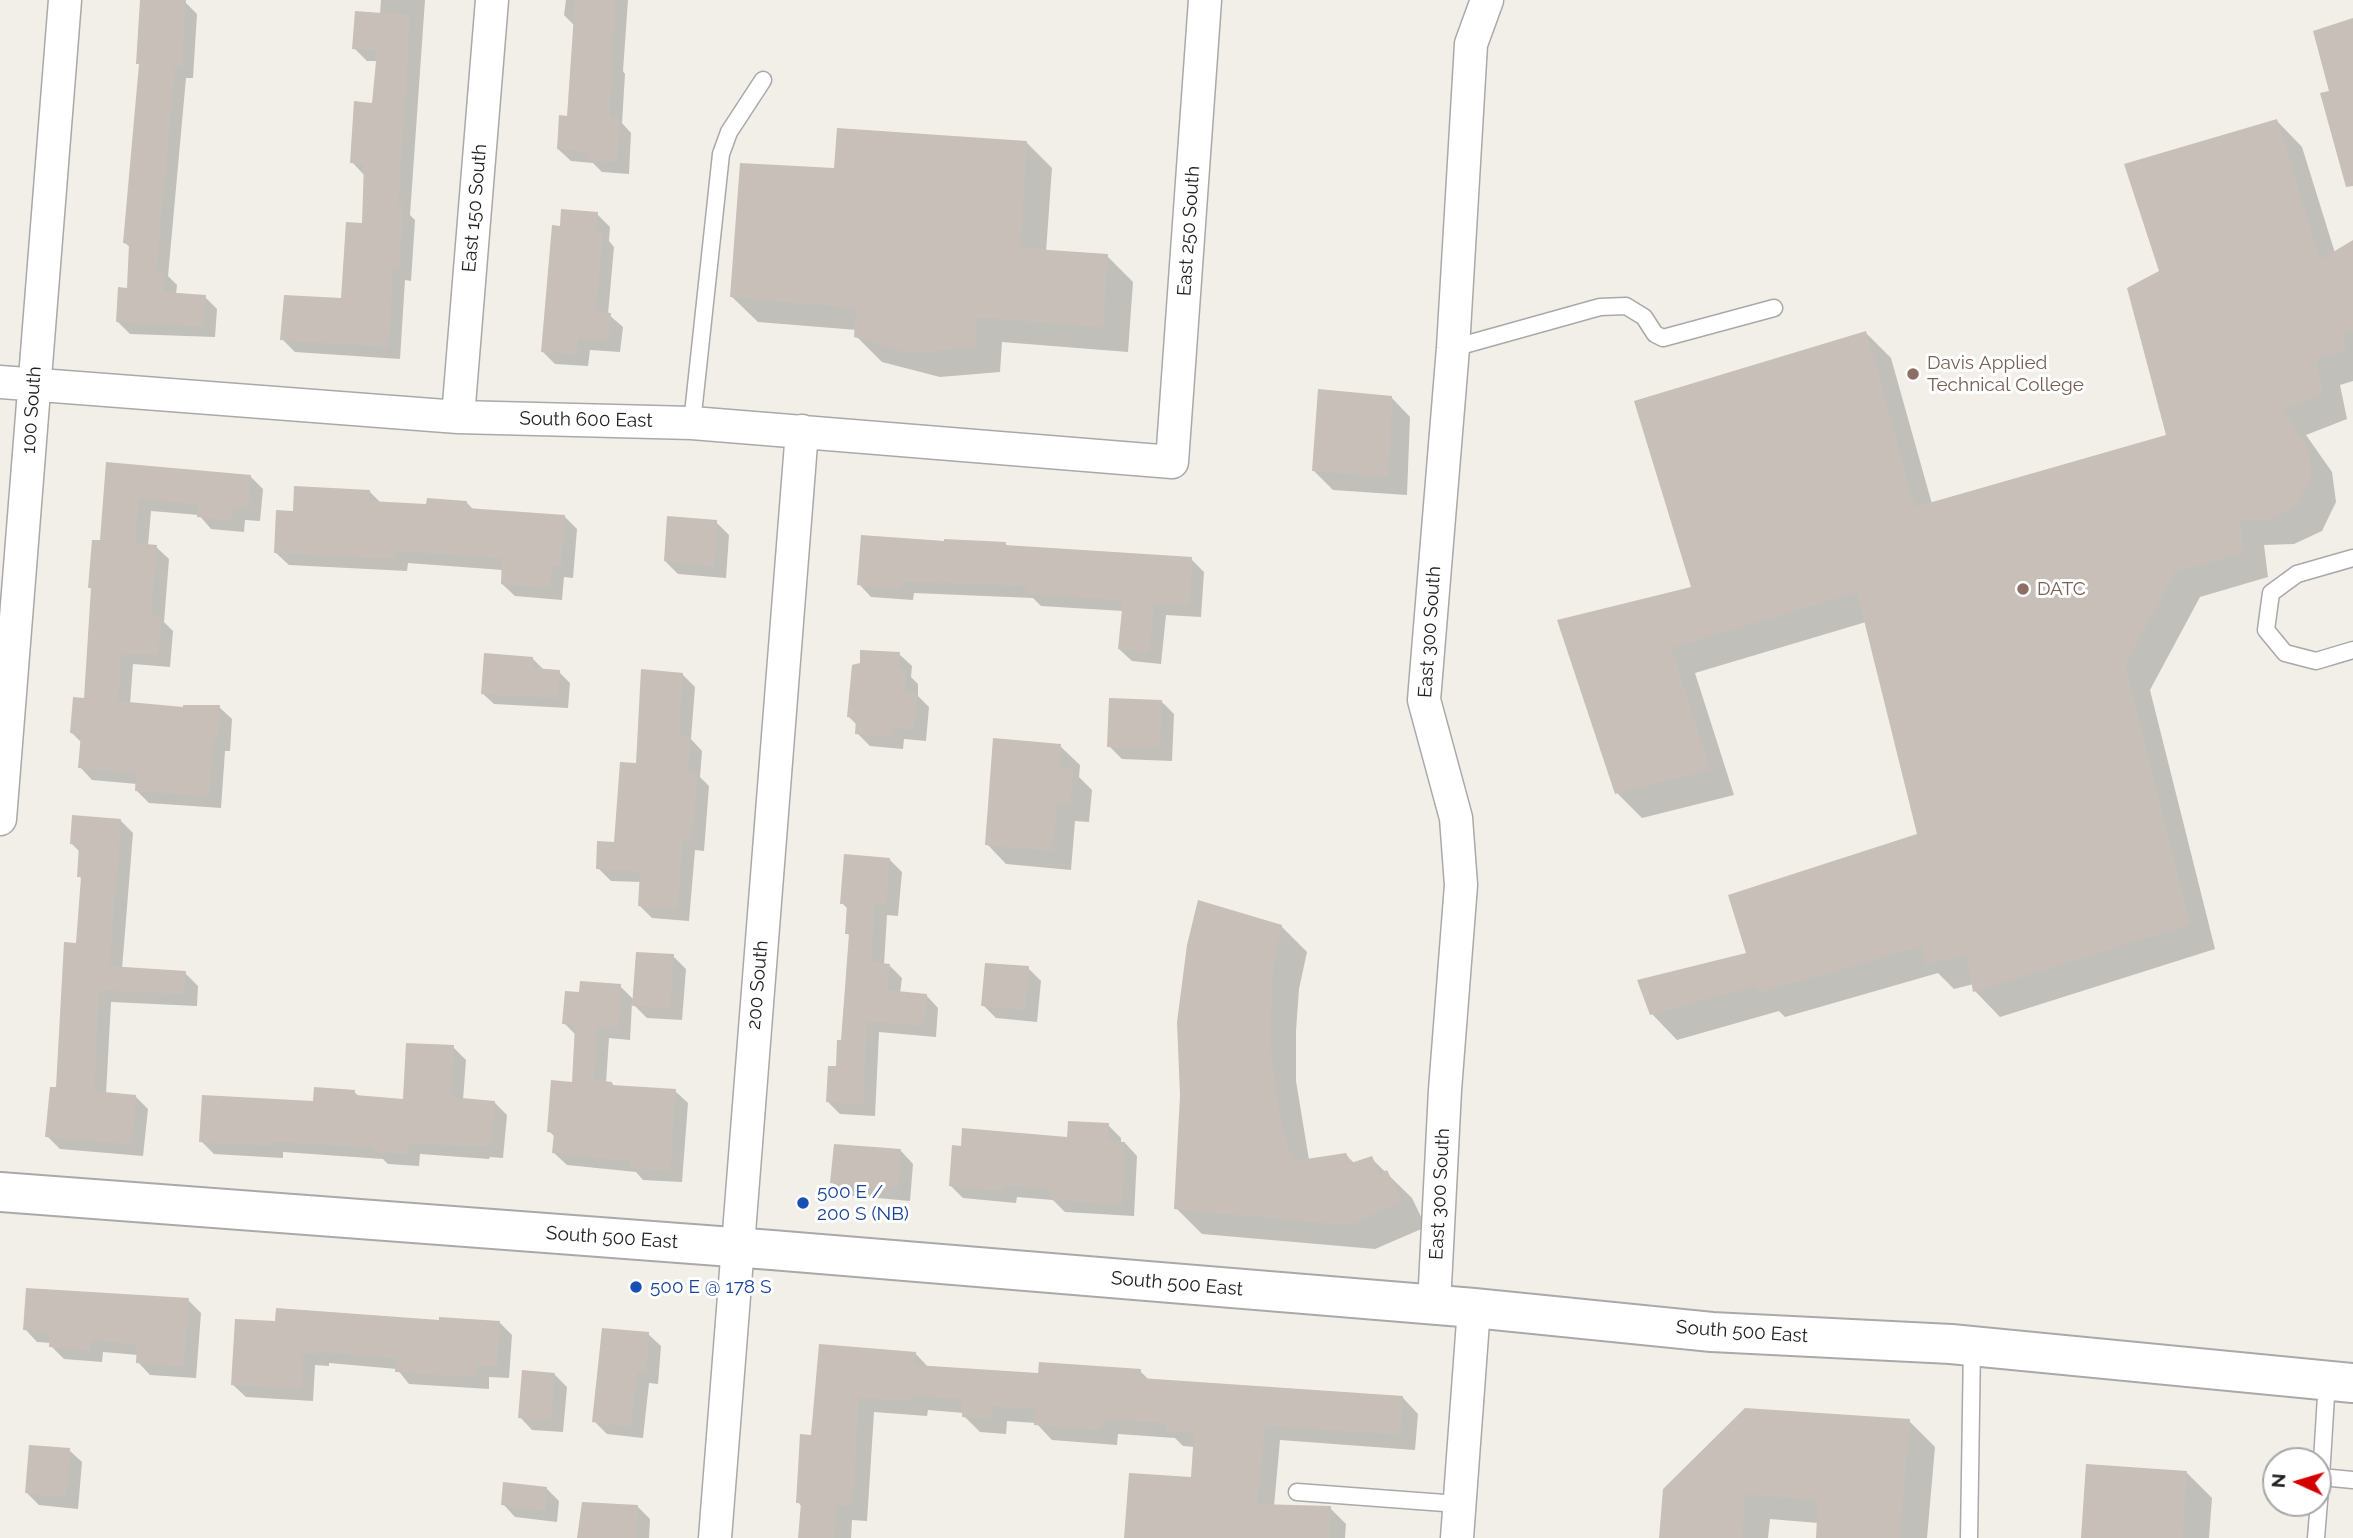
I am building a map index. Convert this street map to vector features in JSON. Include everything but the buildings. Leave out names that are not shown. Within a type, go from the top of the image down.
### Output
[{"type":"street","name":"100 South","points":[[0,819],[65,0]]},
{"type":"street","name":"East 150 South","points":[[458,417],[492,0]]},
{"type":"street","name":"East 250 South","points":[[1172,461],[1205,0]]},
{"type":"street","name":"East 300 South","points":[[1434,1305],[1445,1090],[1461,885],[1457,818],[1423,700],[1453,348],[1471,44],[1487,0]]},
{"type":"street","name":"South 600 East","points":[[0,382],[458,417],[692,423],[1172,461]]},
{"type":"street","name":"200 South","points":[[715,1538],[802,431]]},
{"type":"street","name":"South 500 East","points":[[0,1192],[738,1247],[1474,1308],[1712,1332],[1972,1346],[2340,1381]]},
{"type":"street","points":[[1457,1538],[1474,1308]]},
{"type":"lane","points":[[692,423],[720,154],[729,132],[763,80]]},
{"type":"lane","points":[[1453,348],[1600,307],[1626,306],[1644,317],[1655,334],[1663,338],[1774,308]]},
{"type":"lane","points":[[2353,558],[2297,574],[2271,593],[2266,630],[2285,653],[2316,661],[2353,650]]},
{"type":"lane","points":[[1969,1538],[1972,1346]]},
{"type":"lane","points":[[2327,1447],[2340,1381]]},
{"type":"lane","points":[[2332,1478],[2353,1480]]},
{"type":"lane","points":[[1297,1492],[1458,1504]]},
{"type":"lane","points":[[2316,1538],[2318,1517]]},
{"type":"place","name":"Davis Applied Technical College","points":[[1913,374]]},
{"type":"place","name":"DATC","points":[[2023,589]]},
{"type":"place","name":"500 E / 200 S (NB)","points":[[803,1203]]},
{"type":"place","name":"500 E @ 178 S","points":[[636,1287]]}]
